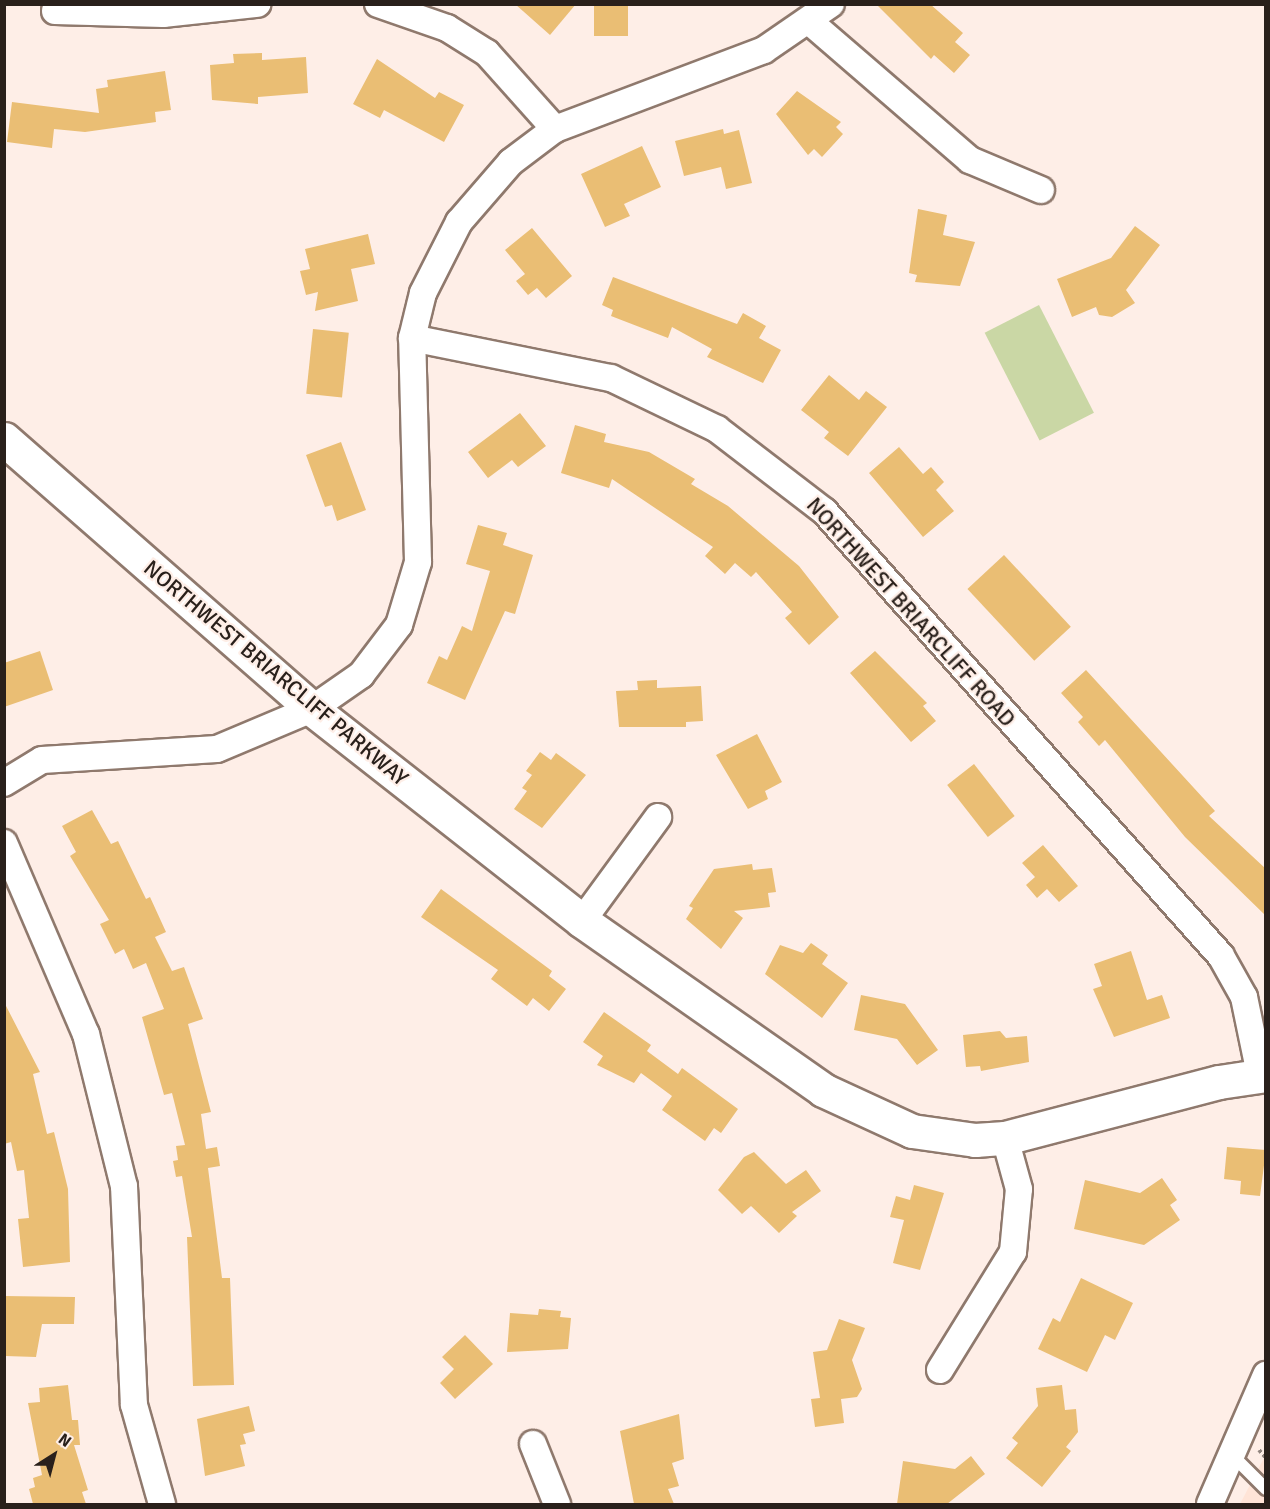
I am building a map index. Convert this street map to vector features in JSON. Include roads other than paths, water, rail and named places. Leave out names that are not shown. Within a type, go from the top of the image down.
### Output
[{"type":"main road","name":"NORTHWEST BRIARCLIFF PARKWAY","points":[[4,439],[312,709],[582,921],[823,1090],[912,1131],[975,1140],[1005,1138],[1263,1074]]},
{"type":"street","points":[[55,11],[163,14],[257,4]]},
{"type":"street","points":[[378,4],[447,28],[487,53],[555,129]]},
{"type":"street","points":[[4,783],[42,760],[217,749],[337,696],[387,647],[410,594],[420,529],[412,338],[423,293],[459,222],[511,162],[555,129],[764,50],[810,22],[831,4]]},
{"type":"street","points":[[810,22],[970,160],[1041,190]]},
{"type":"street","name":"NORTHWEST BRIARCLIFF ROAD","points":[[412,338],[611,378],[717,429],[824,511],[1221,957],[1244,997],[1263,1074]]},
{"type":"street","points":[[582,921],[658,817]]},
{"type":"street","points":[[4,843],[86,1034],[124,1186],[134,1405],[162,1504]]},
{"type":"street","points":[[940,1371],[1013,1252],[1019,1189],[1005,1138]]},
{"type":"street","points":[[1210,1504],[1230,1452],[1266,1375]]},
{"type":"street","points":[[533,1444],[557,1504]]},
{"type":"lane","points":[[1230,1452],[1266,1489]]}]
